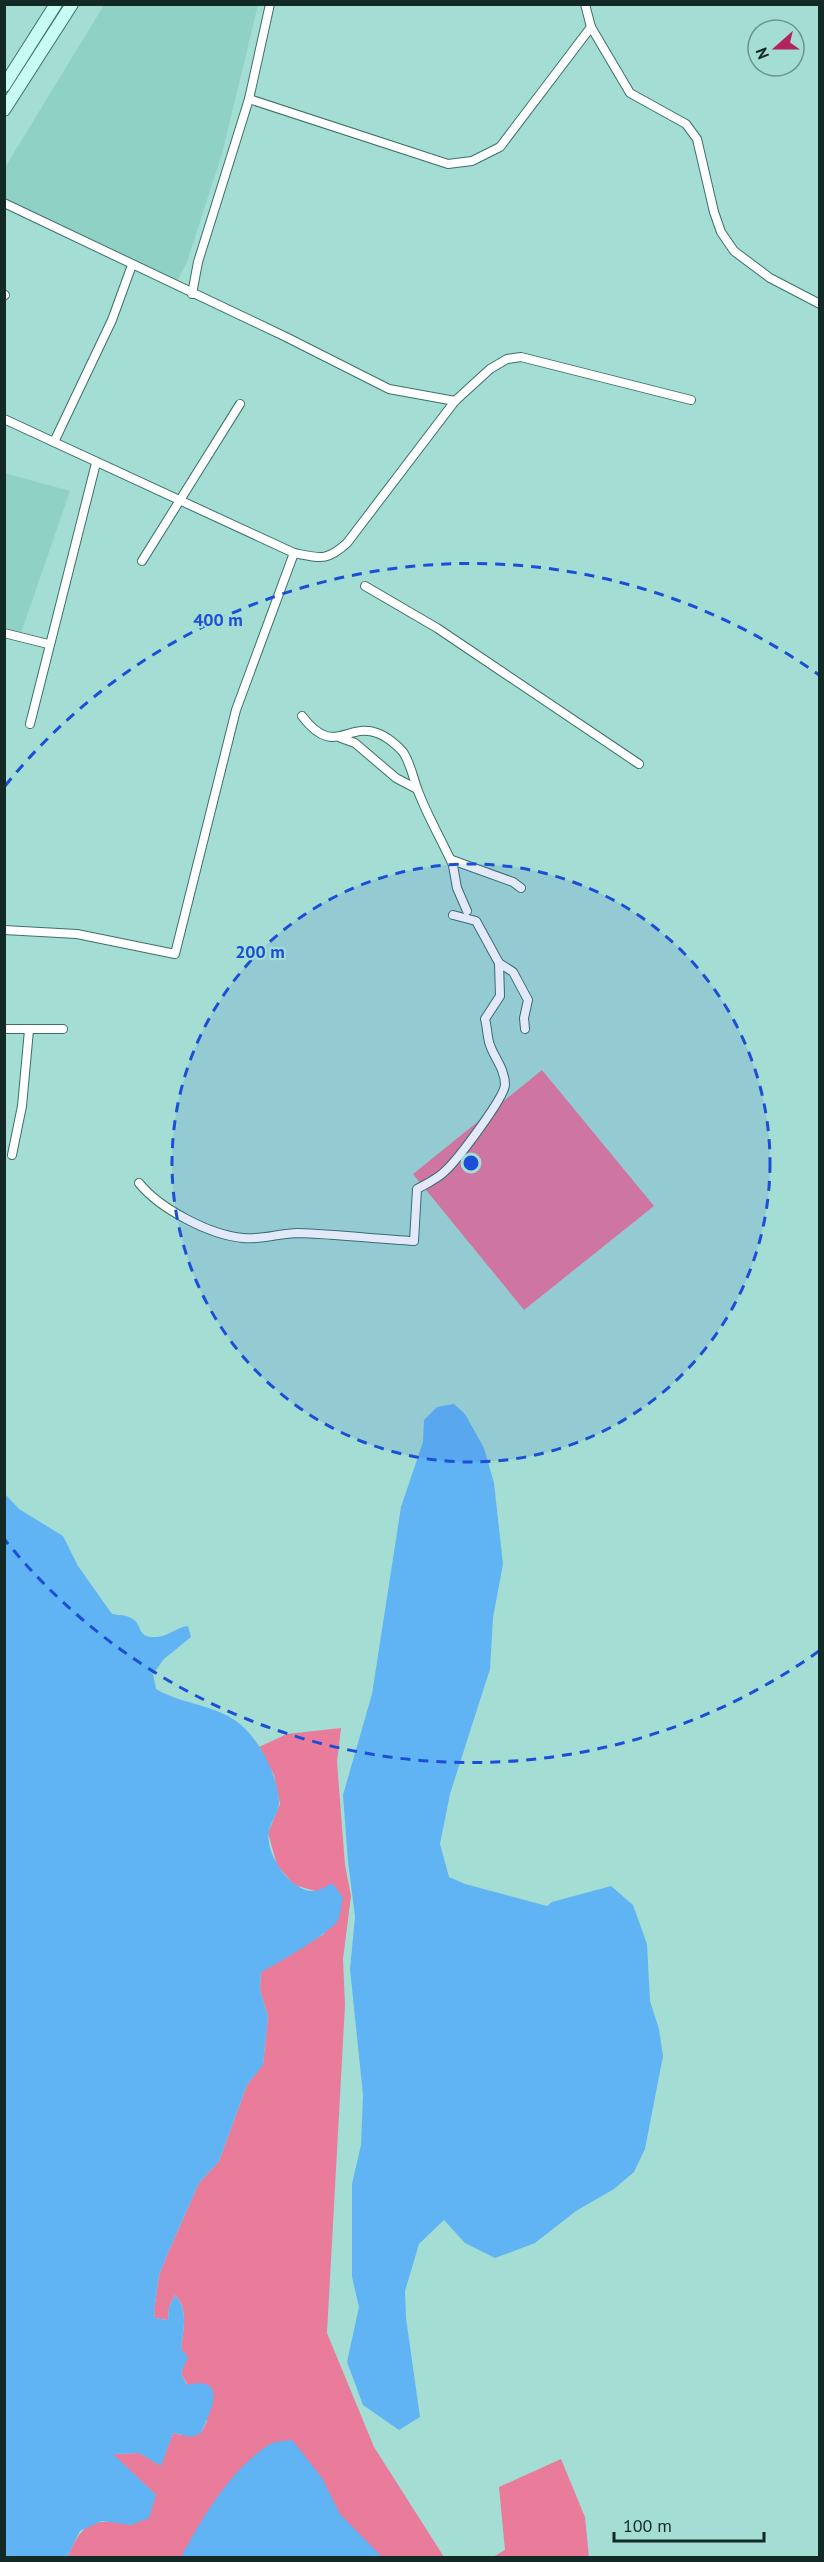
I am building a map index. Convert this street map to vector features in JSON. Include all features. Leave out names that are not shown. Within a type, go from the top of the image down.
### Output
[{"type":"main road","points":[[4,87],[56,4]]},
{"type":"main road","points":[[4,110],[72,4]]},
{"type":"street","points":[[192,294],[198,262],[249,99],[270,4]]},
{"type":"street","points":[[585,4],[591,27],[630,93],[686,124],[697,139],[714,212],[721,232],[734,251],[770,278],[819,304]]},
{"type":"street","points":[[249,99],[448,164],[472,161],[500,147],[591,27]]},
{"type":"street","points":[[4,203],[132,266],[286,337],[389,389],[455,401]]},
{"type":"street","points":[[54,442],[112,320],[132,266]]},
{"type":"street","points":[[4,420],[294,553],[326,557],[332,556],[347,543],[455,401],[490,369],[507,359],[521,357],[691,400]]},
{"type":"street","points":[[142,561],[240,404]]},
{"type":"street","points":[[30,724],[48,644],[96,463]]},
{"type":"street","points":[[4,930],[77,934],[175,954],[236,710],[294,553]]},
{"type":"street","points":[[365,586],[437,628],[639,764]]},
{"type":"street","points":[[4,633],[48,644]]},
{"type":"street","points":[[302,716],[316,732],[332,738],[359,732],[376,732],[394,743],[402,752],[452,862],[457,888],[467,911]]},
{"type":"street","points":[[338,737],[355,743],[396,778],[417,789]]},
{"type":"street","points":[[452,862],[452,860],[513,882],[521,888]]},
{"type":"street","points":[[139,1183],[147,1192],[194,1223],[215,1233],[243,1238],[271,1238],[297,1233],[414,1241],[417,1189],[445,1172],[483,1127],[505,1087],[503,1071],[489,1043],[485,1018],[500,996],[499,963],[476,921],[453,915]]},
{"type":"street","points":[[499,963],[513,972],[528,1000],[524,1018],[525,1029]]},
{"type":"street","points":[[4,1029],[63,1029]]},
{"type":"street","points":[[12,1155],[22,1106],[29,1030]]},
{"type":"shaded area","points":[[104,5],[258,5],[222,154],[187,262],[176,284],[5,201],[4,169]]},
{"type":"shaded area","points":[[4,473],[70,491],[21,633],[5,629]]},
{"type":"shaded area","points":[[542,1070],[654,1206],[524,1310],[413,1174]]},
{"type":"shaded area","points":[[341,1728],[337,1762],[345,1865],[351,1896],[343,1959],[345,2005],[327,2333],[374,2447],[444,2557],[67,2558],[78,2537],[90,2525],[107,2522],[131,2525],[156,2495],[112,2454],[139,2453],[161,2465],[173,2433],[181,2435],[201,2433],[207,2421],[181,2373],[187,2357],[181,2349],[184,2313],[175,2295],[169,2307],[168,2320],[155,2318],[159,2275],[199,2183],[219,2161],[247,2085],[263,2064],[268,2017],[260,1990],[261,1971],[324,1934],[315,1891],[294,1885],[277,1865],[268,1833],[280,1804],[274,1775],[259,1747],[287,1734]]},
{"type":"shaded area","points":[[561,2459],[585,2517],[589,2557],[493,2557],[505,2550],[499,2487]]},
{"type":"water","points":[[454,1404],[465,1414],[484,1448],[494,1483],[503,1564],[493,1618],[490,1669],[450,1794],[440,1844],[449,1877],[465,1884],[547,1906],[552,1902],[611,1886],[633,1905],[647,1944],[650,2001],[659,2029],[663,2056],[645,2149],[634,2172],[614,2189],[576,2211],[535,2243],[495,2258],[465,2243],[444,2220],[419,2244],[405,2291],[406,2318],[420,2417],[399,2430],[363,2405],[347,2362],[359,2307],[352,2277],[352,2184],[361,2145],[363,2095],[350,1969],[355,1917],[343,1795],[372,1694],[401,1507],[423,1442],[424,1420],[437,1407]]},
{"type":"water","points":[[5,1494],[19,1509],[63,1536],[78,1566],[112,1614],[131,1618],[142,1633],[149,1637],[160,1637],[188,1626],[191,1637],[164,1659],[153,1674],[156,1689],[218,1711],[240,1724],[250,1734],[269,1765],[278,1792],[279,1805],[269,1831],[271,1850],[275,1860],[281,1870],[297,1886],[315,1891],[332,1883],[343,1897],[339,1918],[334,1925],[302,1948],[261,1972],[260,1990],[268,2017],[263,2065],[247,2085],[219,2161],[199,2183],[159,2275],[155,2318],[168,2320],[169,2307],[175,2295],[184,2314],[181,2349],[188,2357],[181,2373],[187,2385],[200,2383],[209,2385],[213,2391],[209,2416],[201,2433],[192,2437],[173,2433],[161,2466],[139,2453],[113,2454],[156,2495],[149,2518],[131,2525],[102,2521],[80,2531],[67,2557],[5,2557]]},
{"type":"water","points":[[292,2440],[322,2478],[340,2514],[382,2557],[181,2557],[208,2511],[242,2467],[270,2444]]}]
